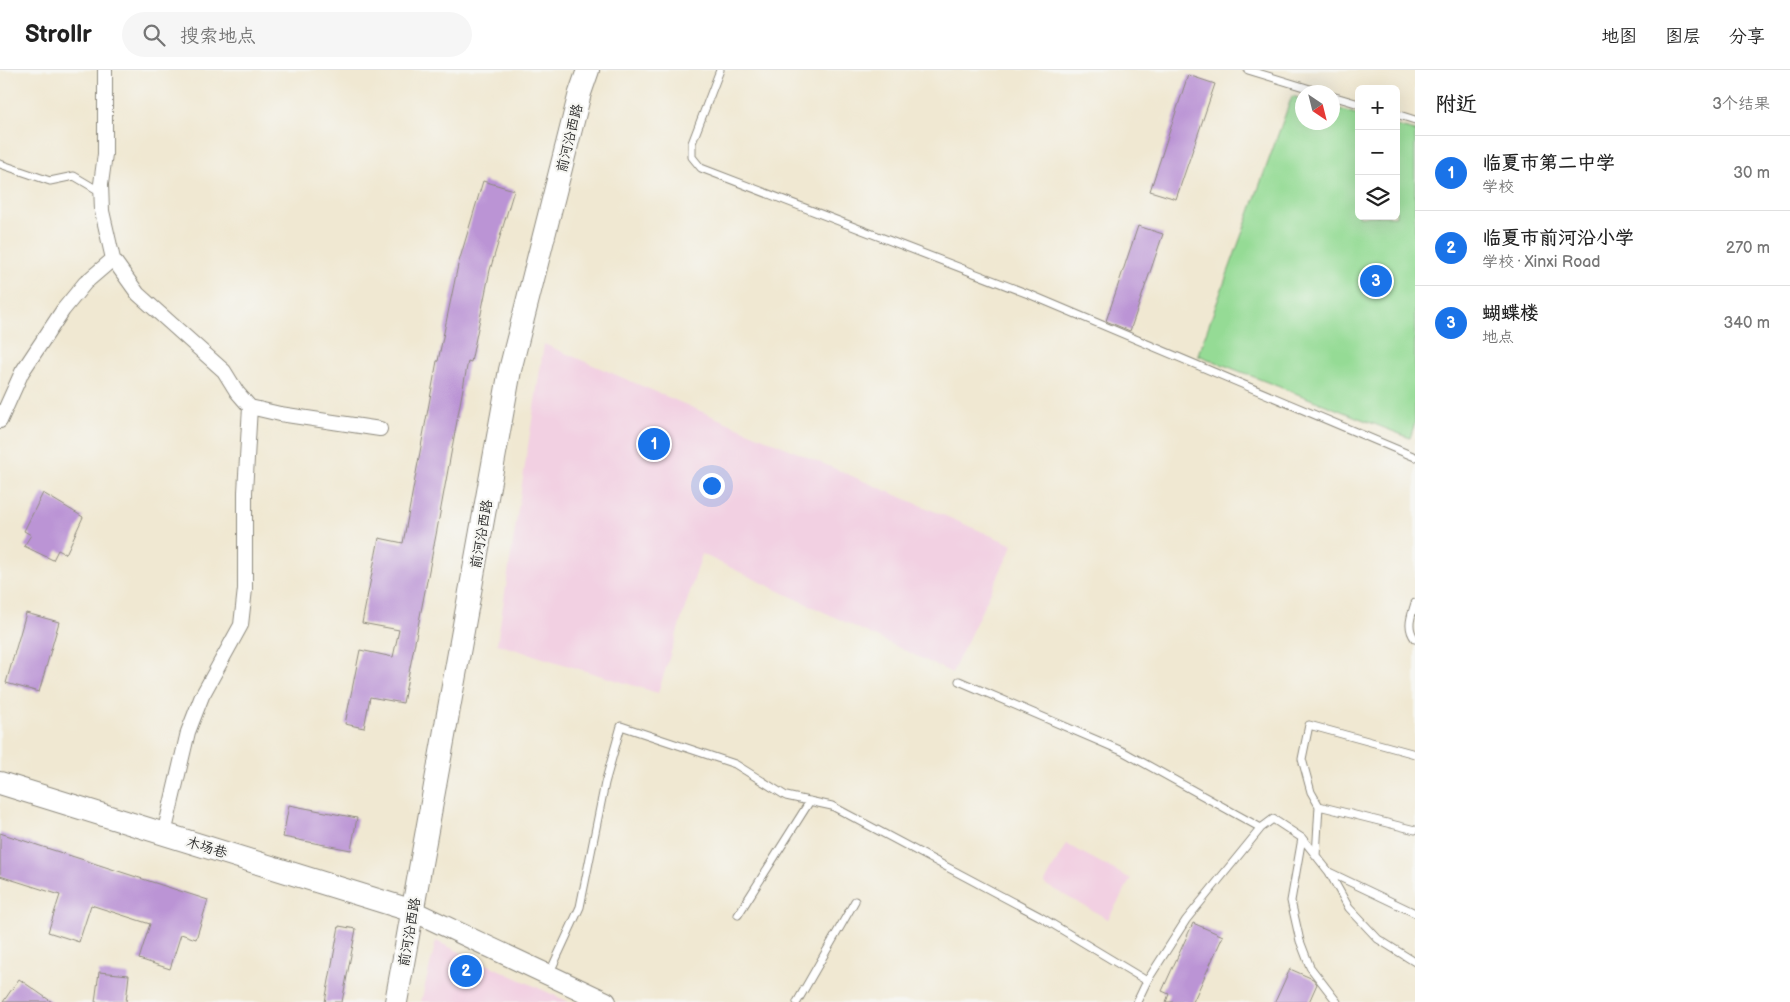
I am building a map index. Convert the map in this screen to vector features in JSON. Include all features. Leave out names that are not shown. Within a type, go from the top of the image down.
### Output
[{"type":"main road","name":"前河沿西路","points":[[396,1002],[510,370],[578,102],[588,70]]},
{"type":"main road","name":"木场巷","points":[[0,783],[413,911]]},
{"type":"main road","points":[[413,911],[606,1002]]},
{"type":"street","points":[[106,70],[105,154],[101,192],[104,222],[113,259],[138,294],[224,371],[250,408],[380,429]]},
{"type":"street","points":[[0,421],[22,372],[63,310],[85,283],[113,259]]},
{"type":"street","points":[[164,834],[188,732],[202,696],[241,625],[245,589],[245,492],[250,408]]},
{"type":"lane","points":[[720,70],[692,143],[692,157],[701,168],[1031,295],[1415,457]]},
{"type":"lane","points":[[1248,70],[1297,85]]},
{"type":"lane","points":[[1340,98],[1355,103]]},
{"type":"lane","points":[[1400,115],[1415,120]]},
{"type":"lane","points":[[0,164],[50,182],[74,176],[101,192]]},
{"type":"lane","points":[[1415,603],[1409,626],[1410,632],[1415,639]]},
{"type":"lane","points":[[959,681],[1122,751],[1261,828]]},
{"type":"lane","points":[[1316,856],[1319,806],[1311,792],[1302,759],[1309,725],[1415,754]]},
{"type":"lane","points":[[549,975],[580,907],[605,783],[621,726],[735,764],[786,796],[832,806],[1030,912],[1148,981]]},
{"type":"lane","points":[[738,915],[810,801]]},
{"type":"lane","points":[[1319,806],[1415,830]]},
{"type":"lane","points":[[1137,1002],[1186,920],[1261,828],[1274,819],[1302,838],[1329,872],[1349,908],[1378,939],[1415,962]]},
{"type":"lane","points":[[1302,838],[1291,900],[1300,941],[1310,967],[1337,1002]]},
{"type":"lane","points":[[1329,872],[1415,913]]},
{"type":"lane","points":[[797,1002],[855,901]]},
{"type":"shaded area","points":[[544,344],[1013,545],[952,673],[702,554],[658,693],[497,644]]},
{"type":"shaded area","points":[[1066,844],[1131,879],[1108,919],[1044,884]]},
{"type":"shaded area","points":[[436,941],[569,1002],[421,1002]]},
{"type":"green space","points":[[1292,96],[1295,97],[1295,130],[1340,130],[1340,109],[1355,114],[1355,220],[1400,220],[1400,127],[1415,131],[1415,423],[1410,438],[1198,355]]},
{"type":"building","points":[[1188,75],[1215,84],[1176,199],[1150,191]]},
{"type":"building","points":[[483,181],[514,190],[490,270],[471,362],[468,361],[403,703],[370,697],[364,728],[345,724],[360,650],[393,657],[399,630],[362,623],[379,538],[403,543],[437,361],[458,265]]},
{"type":"building","points":[[1138,226],[1163,234],[1130,331],[1106,321]]},
{"type":"building","points":[[43,493],[83,517],[66,554],[58,550],[53,560],[24,546],[31,535],[24,531]]},
{"type":"building","points":[[26,613],[59,622],[39,692],[6,683]]},
{"type":"building","points":[[289,805],[357,818],[351,850],[283,837]]},
{"type":"building","points":[[0,833],[208,900],[196,939],[181,934],[170,969],[139,959],[150,924],[91,905],[79,942],[48,932],[60,895],[0,876]]},
{"type":"building","points":[[1193,923],[1223,936],[1193,1002],[1166,1002],[1169,994],[1162,991]]},
{"type":"building","points":[[339,926],[356,929],[342,1002],[325,1002]]},
{"type":"building","points":[[1290,969],[1313,979],[1317,984],[1309,1002],[1275,1002]]},
{"type":"building","points":[[99,972],[129,975],[126,1002],[95,1002]]},
{"type":"building","points":[[19,979],[52,1002],[3,1002]]},
{"type":"place","name":"蝴蝶楼","points":[[1376,281]]},
{"type":"place","name":"临夏市第二中学","points":[[654,444]]},
{"type":"place","name":"临夏市前河沿小学","points":[[466,971]]}]
